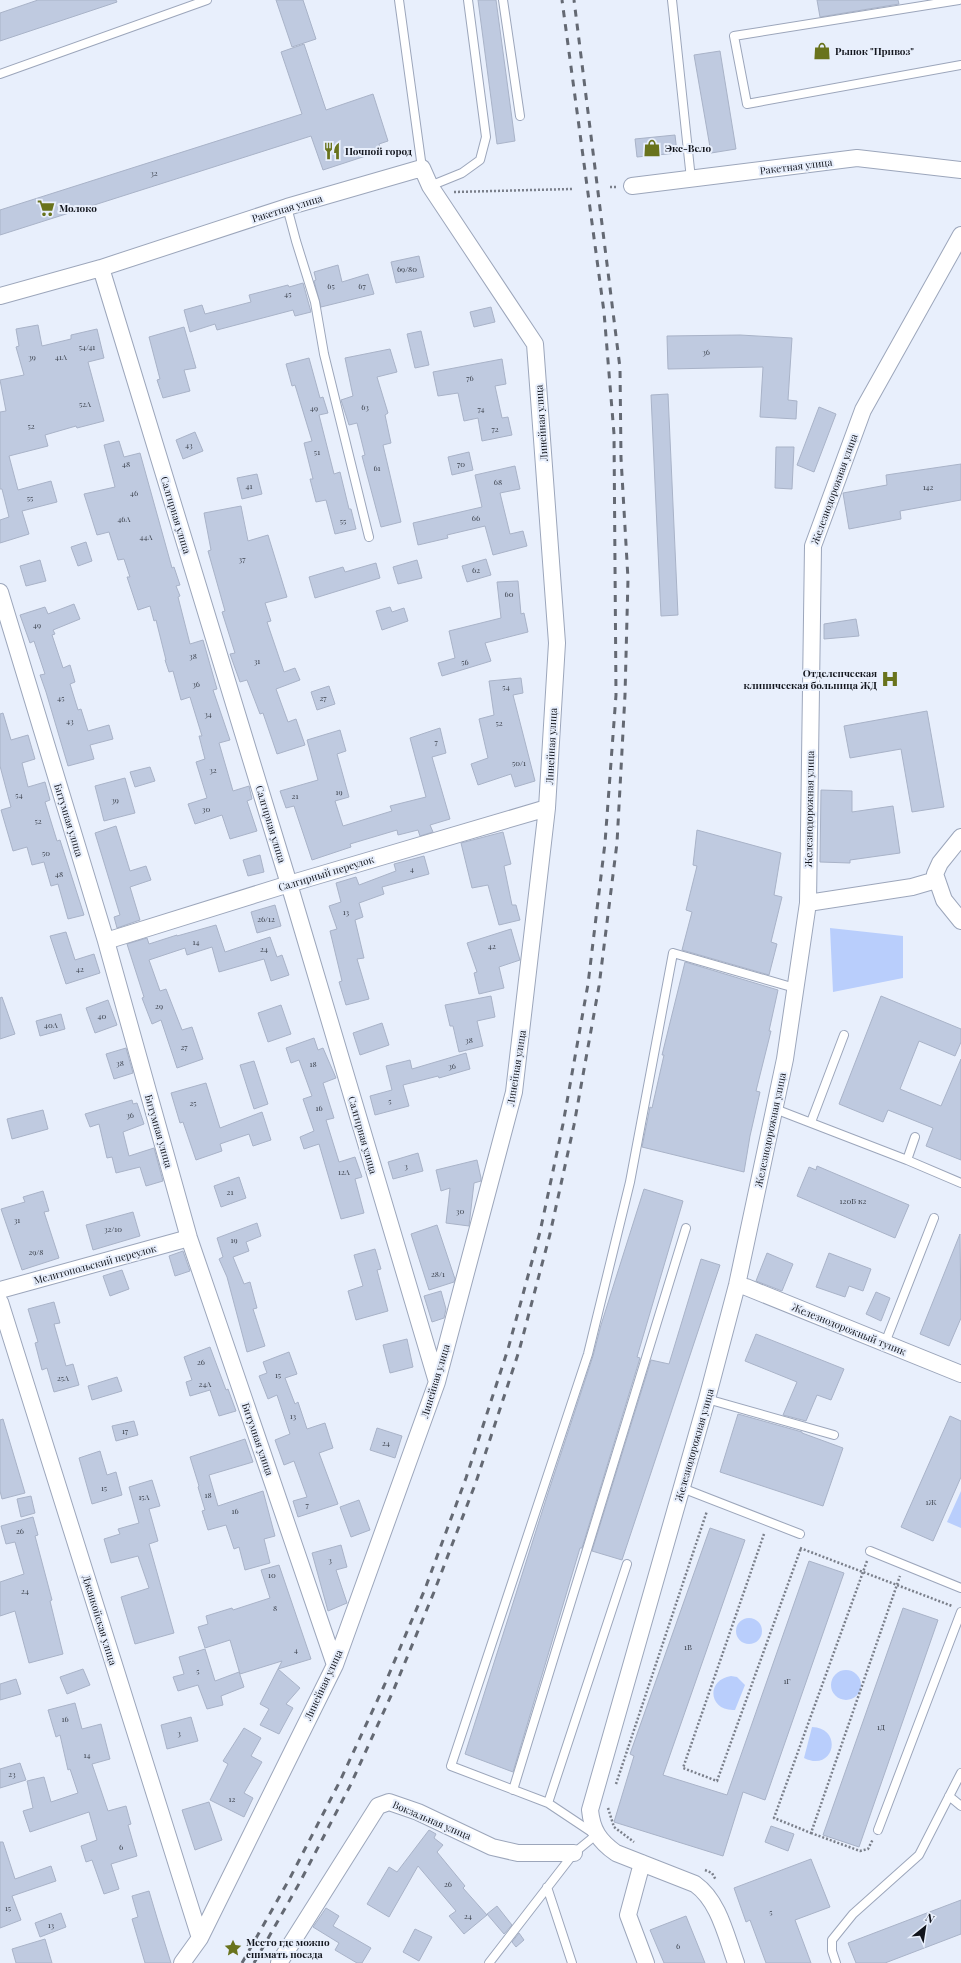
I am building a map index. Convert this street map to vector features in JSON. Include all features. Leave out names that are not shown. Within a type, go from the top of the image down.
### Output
[{"type":"street","name":"Ракетная улица","points":[[632,186],[857,158],[961,170]]},
{"type":"street","name":"Линейная улица","points":[[182,1963],[200,1938],[335,1665],[437,1382],[514,1092],[547,808],[557,642],[535,344],[434,184],[422,168]]},
{"type":"street","name":"Ракетная улица","points":[[0,296],[101,268],[287,207],[422,168]]},
{"type":"street","name":"Железнодорожная улица","points":[[596,1835],[590,1810],[707,1400],[737,1285],[785,1059],[808,903],[813,546],[863,410],[961,235]]},
{"type":"street","name":"Салгирная улица","points":[[101,268],[289,884],[437,1382]]},
{"type":"street","name":"Битумная улица","points":[[0,592],[106,941],[189,1238],[335,1665]]},
{"type":"street","name":"Салгирный переулок","points":[[106,941],[289,884],[547,808]]},
{"type":"street","points":[[961,837],[940,862],[935,874],[936,880],[947,904],[961,921]]},
{"type":"street","points":[[808,903],[912,887],[936,880]]},
{"type":"street","name":"Мелитопольский переулок","points":[[0,1290],[189,1238]]},
{"type":"street","name":"Железнодорожный тупик","points":[[737,1285],[961,1374]]},
{"type":"street","name":"Джанкойская улица","points":[[0,1302],[200,1938]]},
{"type":"street","name":"Вокзальная улица","points":[[279,1963],[378,1806],[389,1802],[418,1812],[492,1847],[518,1853],[574,1853]]},
{"type":"street","points":[[596,1835],[605,1845],[616,1853],[695,1884],[705,1891],[712,1901],[736,1963]]},
{"type":"street","points":[[642,1863],[628,1915],[646,1963]]},
{"type":"lane","points":[[0,74],[207,0]]},
{"type":"lane","points":[[399,0],[422,168]]},
{"type":"lane","points":[[434,184],[462,173],[480,160],[486,136],[468,0]]},
{"type":"lane","points":[[503,0],[520,116]]},
{"type":"lane","points":[[672,0],[690,179]]},
{"type":"lane","points":[[959,0],[734,36],[747,104],[961,65]]},
{"type":"lane","points":[[287,207],[315,302],[324,354],[369,537]]},
{"type":"lane","points":[[488,1963],[574,1853],[596,1835],[548,1803],[451,1766],[588,1354],[630,1182],[673,953],[795,988]]},
{"type":"lane","points":[[811,1122],[844,1035]]},
{"type":"lane","points":[[775,1109],[907,1160],[961,1183]]},
{"type":"lane","points":[[907,1160],[915,1137]]},
{"type":"lane","points":[[885,1343],[934,1218]]},
{"type":"lane","points":[[513,1790],[686,1228]]},
{"type":"lane","points":[[707,1400],[834,1435]]},
{"type":"lane","points":[[680,1494],[800,1534]]},
{"type":"lane","points":[[870,1550],[961,1588]]},
{"type":"lane","points":[[548,1803],[627,1564]]},
{"type":"lane","points":[[878,1830],[957,1609]]},
{"type":"lane","points":[[836,1963],[832,1951],[832,1940],[853,1914],[920,1855],[961,1773]]},
{"type":"lane","points":[[949,1796],[961,1806]]},
{"type":"lane","points":[[547,1887],[572,1963]]},
{"type":"path","points":[[434,184],[449,193],[572,189]]},
{"type":"path","points":[[680,1494],[714,1514]]},
{"type":"path","points":[[614,1788],[707,1511]]},
{"type":"path","points":[[757,1532],[772,1537]]},
{"type":"path","points":[[764,1534],[683,1768],[703,1776],[717,1781],[801,1548]]},
{"type":"path","points":[[794,1545],[957,1609]]},
{"type":"path","points":[[870,1550],[774,1818],[860,1851],[868,1849],[878,1830]]},
{"type":"path","points":[[811,1833],[904,1564]]},
{"type":"path","points":[[610,1802],[608,1809],[614,1827],[635,1843]]},
{"type":"path","points":[[701,1868],[712,1873],[718,1884]]},
{"type":"shaded area","points":[[830,928],[903,936],[903,978],[833,992]]},
{"type":"shaded area","points":[[961,1491],[961,1528],[947,1522]]},
{"type":"shaded area","points":[[749,1618],[758,1622],[762,1631],[758,1640],[749,1644],[740,1640],[736,1631],[740,1622]]},
{"type":"shaded area","points":[[846,1670],[856,1675],[861,1685],[856,1695],[846,1700],[836,1695],[831,1685],[836,1675]]},
{"type":"shaded area","points":[[731,1676],[737,1677],[745,1685],[735,1710],[726,1709],[720,1706],[715,1701],[714,1695],[714,1689],[717,1683]]},
{"type":"shaded area","points":[[812,1727],[822,1729],[828,1734],[831,1741],[831,1748],[828,1755],[822,1760],[814,1761],[804,1758]]},
{"type":"building","points":[[38,0],[116,0],[117,2],[0,41],[0,13]]},
{"type":"building","points":[[276,0],[303,0],[316,39],[292,47]]},
{"type":"building","points":[[478,0],[496,0],[515,141],[497,144]]},
{"type":"building","points":[[817,0],[898,0],[899,4],[820,17]]},
{"type":"building","points":[[304,44],[326,110],[373,94],[388,141],[379,144],[381,151],[323,170],[311,136],[0,235],[0,210],[302,114],[281,52]]},
{"type":"building","points":[[720,51],[736,149],[711,153],[694,55]]},
{"type":"building","points":[[675,135],[677,153],[637,157],[635,139]]},
{"type":"building","points":[[419,256],[424,277],[396,283],[391,262]]},
{"type":"building","points":[[338,265],[342,282],[368,274],[374,294],[321,307],[314,281],[316,280],[314,272]]},
{"type":"building","points":[[303,283],[311,312],[295,316],[293,310],[217,330],[215,324],[190,332],[184,310],[202,305],[205,314],[251,302],[249,295],[288,285],[289,287]]},
{"type":"building","points":[[491,307],[495,322],[474,327],[470,312]]},
{"type":"building","points":[[38,325],[42,346],[71,339],[71,335],[97,329],[104,358],[88,362],[104,421],[77,428],[76,426],[45,435],[48,446],[9,456],[18,490],[51,481],[57,502],[22,511],[29,534],[0,543],[0,520],[9,517],[2,489],[0,489],[0,412],[6,411],[0,380],[24,375],[16,347],[19,346],[16,329]]},
{"type":"building","points":[[184,327],[196,368],[184,370],[190,391],[163,398],[157,380],[160,379],[149,337]]},
{"type":"building","points":[[421,331],[429,365],[415,368],[407,334]]},
{"type":"building","points":[[740,335],[792,338],[788,400],[797,401],[796,419],[760,417],[763,367],[668,369],[667,336]]},
{"type":"building","points":[[390,349],[397,372],[377,377],[388,413],[385,415],[391,443],[383,445],[401,522],[381,527],[362,456],[365,455],[357,423],[349,425],[341,400],[353,396],[345,358]]},
{"type":"building","points":[[309,358],[320,398],[323,397],[328,413],[319,415],[334,474],[340,472],[349,509],[351,509],[356,529],[335,534],[326,500],[316,502],[310,479],[313,479],[304,443],[312,441],[295,385],[292,386],[286,364]]},
{"type":"building","points":[[502,359],[506,384],[495,386],[502,418],[508,417],[512,435],[482,441],[478,418],[464,421],[458,393],[438,396],[433,372]]},
{"type":"building","points":[[668,394],[678,615],[661,616],[651,395]]},
{"type":"building","points":[[819,407],[836,414],[814,472],[797,465]]},
{"type":"building","points":[[195,432],[203,451],[183,459],[176,440]]},
{"type":"building","points":[[119,441],[124,457],[140,453],[172,568],[174,567],[180,585],[176,586],[180,596],[178,597],[190,644],[203,640],[217,689],[213,690],[230,740],[219,743],[233,791],[249,786],[252,799],[247,801],[257,831],[230,839],[222,815],[195,824],[188,804],[207,798],[196,762],[205,759],[199,736],[202,736],[190,697],[181,700],[173,671],[169,672],[165,660],[156,620],[154,621],[150,606],[138,610],[127,577],[130,577],[124,559],[118,560],[109,532],[97,535],[84,494],[115,487],[104,445]]},
{"type":"building","points":[[776,447],[794,447],[792,489],[775,488]]},
{"type":"building","points":[[469,452],[473,470],[452,475],[448,457]]},
{"type":"building","points":[[961,464],[961,500],[900,511],[901,519],[849,529],[843,493],[887,485],[886,475]]},
{"type":"building","points":[[515,466],[520,489],[500,493],[510,534],[523,531],[527,546],[493,555],[485,526],[447,535],[448,538],[418,545],[413,523],[482,507],[475,475]]},
{"type":"building","points":[[257,474],[262,494],[242,499],[237,478]]},
{"type":"building","points":[[241,506],[248,541],[268,535],[287,597],[265,603],[271,621],[267,622],[284,672],[295,668],[300,680],[276,689],[288,722],[296,719],[305,745],[277,754],[263,713],[260,714],[247,680],[240,682],[230,654],[235,653],[222,612],[225,611],[208,551],[211,550],[204,513]]},
{"type":"building","points":[[86,542],[92,561],[78,566],[71,547]]},
{"type":"building","points":[[486,559],[491,575],[467,582],[462,566]]},
{"type":"building","points":[[40,560],[46,581],[26,586],[20,566]]},
{"type":"building","points":[[417,560],[422,578],[398,584],[393,567]]},
{"type":"building","points":[[376,563],[380,578],[315,598],[309,577],[343,567],[345,572]]},
{"type":"building","points":[[518,581],[521,614],[524,613],[528,632],[485,643],[491,661],[442,676],[438,663],[455,658],[449,631],[501,618],[497,582]]},
{"type":"building","points":[[74,604],[80,619],[53,630],[55,634],[52,635],[63,668],[70,665],[75,682],[70,684],[78,710],[81,709],[88,731],[109,725],[113,739],[90,745],[94,759],[68,766],[40,675],[45,674],[34,641],[30,643],[20,615],[45,607],[48,614]]},
{"type":"building","points":[[390,607],[392,612],[404,608],[408,621],[382,630],[376,611]]},
{"type":"building","points":[[856,619],[859,636],[824,639],[824,624]]},
{"type":"building","points":[[521,678],[523,693],[513,695],[535,781],[515,787],[511,774],[478,785],[471,764],[488,758],[479,719],[494,715],[489,681]]},
{"type":"building","points":[[329,686],[335,704],[317,710],[311,692]]},
{"type":"building","points":[[927,711],[944,807],[912,812],[901,749],[850,758],[844,726]]},
{"type":"building","points":[[3,713],[11,740],[28,735],[35,759],[22,763],[28,787],[45,782],[50,800],[45,802],[57,841],[60,840],[84,915],[68,919],[58,884],[51,886],[44,862],[32,865],[27,847],[13,851],[1,810],[11,807],[0,766],[0,714]]},
{"type":"building","points":[[440,728],[446,753],[432,757],[450,819],[430,825],[433,832],[420,836],[418,830],[398,835],[397,830],[350,844],[351,847],[312,860],[294,806],[286,808],[280,791],[318,780],[307,740],[340,730],[346,751],[337,754],[349,797],[335,801],[343,826],[392,811],[390,806],[426,797],[410,738]]},
{"type":"building","points":[[150,767],[155,781],[135,787],[130,772]]},
{"type":"building","points":[[125,778],[135,813],[104,821],[95,786]]},
{"type":"building","points":[[821,790],[852,791],[852,812],[893,806],[900,853],[850,860],[850,863],[820,862]]},
{"type":"building","points":[[116,826],[130,871],[146,866],[151,880],[130,887],[140,920],[117,928],[114,917],[120,915],[95,833]]},
{"type":"building","points":[[697,830],[781,853],[774,895],[782,897],[771,942],[777,944],[769,975],[682,950],[692,912],[686,910],[697,866],[693,865]]},
{"type":"building","points":[[503,832],[511,864],[504,866],[512,905],[516,905],[520,920],[499,925],[488,885],[472,888],[461,843]]},
{"type":"building","points":[[260,855],[264,872],[248,876],[243,860]]},
{"type":"building","points":[[424,856],[429,874],[382,887],[384,894],[359,903],[363,917],[355,920],[364,958],[357,959],[369,999],[346,1005],[339,982],[342,981],[330,931],[337,929],[329,906],[341,902],[336,883],[356,877],[359,885],[396,871],[394,864]]},
{"type":"building","points":[[275,905],[281,926],[257,933],[251,912]]},
{"type":"building","points":[[216,925],[225,952],[270,937],[277,957],[282,955],[289,975],[271,981],[264,959],[219,972],[212,947],[187,955],[185,948],[149,960],[160,991],[166,989],[182,1030],[192,1027],[203,1059],[177,1068],[161,1020],[152,1024],[142,998],[144,997],[127,944],[147,938],[149,944]]},
{"type":"building","points":[[511,929],[520,960],[499,967],[504,988],[479,994],[474,973],[477,972],[467,943]]},
{"type":"building","points":[[66,932],[75,960],[94,954],[100,973],[66,984],[50,936]]},
{"type":"building","points":[[685,962],[778,990],[769,1031],[771,1031],[756,1091],[760,1092],[744,1172],[642,1147],[650,1107],[652,1108],[664,1055],[662,1055]]},
{"type":"building","points":[[491,996],[495,1017],[477,1021],[483,1046],[459,1052],[453,1026],[450,1026],[445,1005]]},
{"type":"building","points":[[881,996],[961,1029],[961,1042],[955,1056],[919,1041],[900,1089],[941,1106],[961,1059],[961,1160],[926,1146],[933,1128],[888,1110],[883,1122],[839,1104]]},
{"type":"building","points":[[2,997],[15,1034],[0,1039],[0,998]]},
{"type":"building","points":[[108,1000],[117,1025],[95,1033],[86,1008]]},
{"type":"building","points":[[281,1005],[291,1034],[268,1042],[258,1013]]},
{"type":"building","points":[[61,1014],[65,1029],[40,1036],[36,1021]]},
{"type":"building","points":[[382,1023],[389,1045],[360,1055],[353,1033]]},
{"type":"building","points":[[314,1038],[318,1050],[323,1048],[336,1078],[323,1083],[334,1118],[326,1120],[339,1162],[355,1157],[362,1177],[355,1179],[364,1213],[341,1219],[319,1144],[304,1149],[300,1137],[314,1131],[303,1099],[312,1096],[299,1060],[291,1063],[286,1048]]},
{"type":"building","points":[[126,1048],[133,1073],[114,1079],[106,1054]]},
{"type":"building","points":[[466,1053],[470,1069],[439,1078],[438,1076],[403,1085],[409,1106],[375,1115],[370,1096],[392,1090],[386,1066],[410,1060],[412,1069]]},
{"type":"building","points":[[254,1061],[268,1104],[254,1109],[240,1065]]},
{"type":"building","points":[[206,1083],[220,1128],[262,1112],[271,1140],[253,1146],[249,1134],[220,1144],[222,1151],[196,1160],[183,1122],[180,1123],[171,1093]]},
{"type":"building","points":[[132,1100],[133,1104],[137,1103],[144,1124],[123,1132],[129,1156],[154,1148],[163,1181],[146,1186],[140,1167],[116,1173],[112,1157],[107,1158],[99,1124],[90,1127],[85,1114]]},
{"type":"building","points":[[43,1110],[48,1129],[12,1139],[7,1119]]},
{"type":"building","points":[[418,1153],[423,1171],[393,1179],[388,1162]]},
{"type":"building","points":[[477,1160],[481,1181],[474,1183],[469,1226],[446,1223],[450,1188],[441,1191],[436,1170]]},
{"type":"building","points":[[817,1166],[909,1205],[895,1238],[797,1196],[809,1167],[816,1170]]},
{"type":"building","points":[[239,1177],[246,1198],[221,1207],[214,1186]]},
{"type":"building","points":[[644,1189],[683,1201],[637,1357],[640,1358],[582,1548],[580,1548],[513,1772],[465,1754],[593,1356],[601,1325]]},
{"type":"building","points":[[43,1191],[49,1211],[44,1212],[59,1258],[22,1270],[1,1209],[25,1202],[23,1197]]},
{"type":"building","points":[[133,1212],[140,1236],[93,1250],[86,1225]]},
{"type":"building","points":[[257,1223],[261,1236],[246,1242],[249,1251],[233,1257],[244,1284],[250,1282],[257,1308],[253,1309],[265,1346],[247,1352],[227,1277],[219,1259],[223,1257],[217,1238]]},
{"type":"building","points":[[437,1225],[455,1279],[454,1282],[429,1290],[411,1234]]},
{"type":"building","points":[[960,1234],[961,1318],[949,1346],[920,1334]]},
{"type":"building","points":[[375,1249],[381,1269],[377,1270],[388,1311],[356,1320],[348,1291],[363,1286],[354,1255]]},
{"type":"building","points":[[183,1251],[190,1271],[175,1276],[169,1256]]},
{"type":"building","points":[[767,1253],[793,1264],[782,1291],[756,1281]]},
{"type":"building","points":[[829,1253],[871,1269],[863,1291],[849,1286],[845,1297],[816,1287]]},
{"type":"building","points":[[701,1259],[720,1265],[622,1560],[592,1551],[651,1360],[669,1364]]},
{"type":"building","points":[[122,1270],[129,1289],[110,1296],[103,1276]]},
{"type":"building","points":[[441,1291],[446,1309],[444,1318],[432,1322],[424,1296]]},
{"type":"building","points":[[876,1292],[890,1298],[881,1321],[866,1314]]},
{"type":"building","points":[[54,1302],[60,1323],[54,1324],[66,1366],[73,1364],[79,1385],[54,1392],[47,1368],[42,1370],[35,1343],[38,1342],[28,1309]]},
{"type":"building","points":[[756,1334],[844,1369],[831,1400],[817,1395],[806,1421],[783,1415],[797,1382],[745,1361]]},
{"type":"building","points":[[407,1339],[413,1367],[390,1373],[383,1345]]},
{"type":"building","points":[[210,1347],[226,1390],[228,1389],[236,1411],[219,1416],[210,1390],[190,1396],[186,1382],[192,1380],[184,1357]]},
{"type":"building","points":[[289,1352],[297,1374],[285,1378],[295,1404],[298,1402],[307,1429],[325,1423],[333,1448],[319,1453],[338,1504],[298,1517],[293,1501],[307,1497],[294,1461],[284,1465],[275,1440],[290,1434],[277,1395],[268,1399],[259,1376],[267,1373],[263,1362]]},
{"type":"building","points":[[117,1377],[122,1391],[92,1400],[88,1386]]},
{"type":"building","points":[[738,1414],[802,1432],[843,1448],[823,1506],[720,1472]]},
{"type":"building","points":[[950,1416],[961,1421],[961,1477],[933,1541],[901,1527]]},
{"type":"building","points":[[3,1419],[25,1493],[2,1499],[0,1491],[0,1420]]},
{"type":"building","points":[[134,1421],[138,1435],[116,1441],[112,1426]]},
{"type":"building","points":[[377,1428],[402,1436],[395,1458],[370,1450]]},
{"type":"building","points":[[245,1439],[253,1462],[209,1475],[218,1506],[263,1491],[275,1536],[264,1539],[270,1563],[245,1570],[239,1547],[234,1549],[226,1525],[208,1530],[202,1511],[205,1510],[190,1457]]},
{"type":"building","points":[[100,1451],[107,1475],[116,1472],[122,1495],[92,1504],[79,1458]]},
{"type":"building","points":[[152,1480],[160,1506],[149,1509],[158,1541],[149,1544],[174,1633],[135,1644],[121,1597],[149,1588],[138,1556],[111,1563],[104,1539],[120,1534],[118,1529],[139,1523],[129,1487]]},
{"type":"building","points":[[31,1496],[35,1513],[21,1517],[17,1499]]},
{"type":"building","points":[[359,1500],[370,1530],[351,1537],[340,1507]]},
{"type":"building","points":[[33,1517],[38,1535],[35,1536],[52,1600],[50,1601],[63,1654],[29,1663],[15,1611],[0,1616],[0,1582],[24,1574],[15,1542],[6,1544],[1,1526]]},
{"type":"building","points":[[710,1528],[745,1540],[663,1775],[727,1795],[809,1561],[844,1573],[765,1800],[743,1792],[723,1856],[614,1822],[634,1756],[630,1754]]},
{"type":"building","points":[[341,1545],[347,1567],[336,1570],[347,1603],[328,1611],[312,1553]]},
{"type":"building","points":[[279,1565],[311,1659],[278,1669],[282,1661],[240,1674],[230,1640],[205,1648],[198,1627],[208,1624],[206,1616],[232,1608],[233,1610],[270,1598],[261,1570]]},
{"type":"building","points":[[903,1608],[938,1620],[859,1847],[823,1835]]},
{"type":"building","points":[[205,1649],[215,1681],[239,1672],[244,1687],[221,1696],[223,1705],[207,1709],[198,1685],[178,1691],[173,1677],[184,1674],[179,1657]]},
{"type":"building","points":[[83,1669],[90,1685],[67,1694],[60,1677]]},
{"type":"building","points":[[278,1669],[300,1688],[286,1704],[293,1708],[279,1734],[260,1725],[269,1709],[260,1704]]},
{"type":"building","points":[[16,1679],[21,1694],[0,1700],[0,1684]]},
{"type":"building","points":[[75,1703],[82,1729],[101,1724],[110,1759],[92,1764],[108,1811],[126,1806],[131,1824],[128,1825],[137,1856],[111,1864],[119,1889],[104,1894],[92,1860],[86,1862],[81,1846],[97,1840],[89,1812],[30,1832],[23,1811],[33,1808],[27,1781],[44,1777],[51,1802],[78,1793],[70,1769],[68,1770],[60,1735],[56,1737],[48,1710]]},
{"type":"building","points":[[191,1717],[198,1741],[167,1749],[161,1725]]},
{"type":"building","points":[[244,1728],[261,1738],[251,1756],[262,1762],[244,1793],[253,1798],[244,1817],[210,1800],[228,1764],[223,1761]]},
{"type":"building","points":[[20,1763],[26,1780],[0,1788],[0,1769]]},
{"type":"building","points":[[209,1802],[222,1840],[195,1850],[182,1810]]},
{"type":"building","points":[[771,1826],[794,1834],[788,1851],[765,1842]]},
{"type":"building","points":[[429,1830],[436,1834],[434,1838],[443,1845],[437,1852],[465,1886],[463,1888],[487,1915],[464,1934],[449,1916],[456,1911],[418,1866],[389,1917],[367,1904],[389,1867],[397,1872]]},
{"type":"building","points":[[0,1842],[3,1842],[15,1879],[51,1866],[56,1881],[12,1896],[21,1920],[0,1928]]},
{"type":"building","points":[[811,1859],[830,1907],[795,1920],[811,1963],[766,1963],[750,1920],[746,1922],[734,1888]]},
{"type":"building","points":[[149,1891],[171,1963],[145,1963],[132,1919],[138,1917],[132,1896]]},
{"type":"building","points":[[961,1900],[961,1934],[885,1963],[856,1963],[848,1943]]},
{"type":"building","points":[[497,1906],[512,1925],[504,1934],[487,1914]]},
{"type":"building","points":[[326,1908],[339,1916],[333,1926],[371,1948],[362,1963],[357,1963],[335,1950],[339,1943],[313,1927]]},
{"type":"building","points":[[61,1913],[66,1927],[40,1937],[35,1923]]},
{"type":"building","points":[[686,1916],[705,1963],[664,1963],[650,1930]]},
{"type":"building","points":[[415,1929],[432,1937],[419,1961],[403,1952]]},
{"type":"building","points":[[519,1933],[524,1940],[516,1947],[512,1942]]},
{"type":"building","points":[[45,1939],[52,1963],[16,1963],[12,1949]]},
{"type":"railway","points":[[242,1963],[290,1878],[340,1781],[384,1686],[425,1589],[466,1478],[508,1349],[540,1232],[563,1124],[588,984],[605,843],[616,695],[614,434],[604,312],[562,0]]},
{"type":"railway","points":[[254,1963],[300,1882],[350,1786],[394,1689],[434,1592],[476,1482],[519,1351],[550,1234],[574,1125],[599,986],[617,843],[625,695],[628,579],[621,458],[620,368],[574,0]]},
{"type":"place","name":"Рынок \"Привоз\"","points":[[822,51]]},
{"type":"place","name":"Экс-Вело","points":[[652,148]]},
{"type":"place","name":"Ночной город","points":[[332,151]]},
{"type":"place","name":"Молоко","points":[[46,208]]},
{"type":"place","name":"Отделенческая клиническая больница ЖД","points":[[890,679]]},
{"type":"place","name":"Место где можно снимать поезда","points":[[233,1948]]}]
